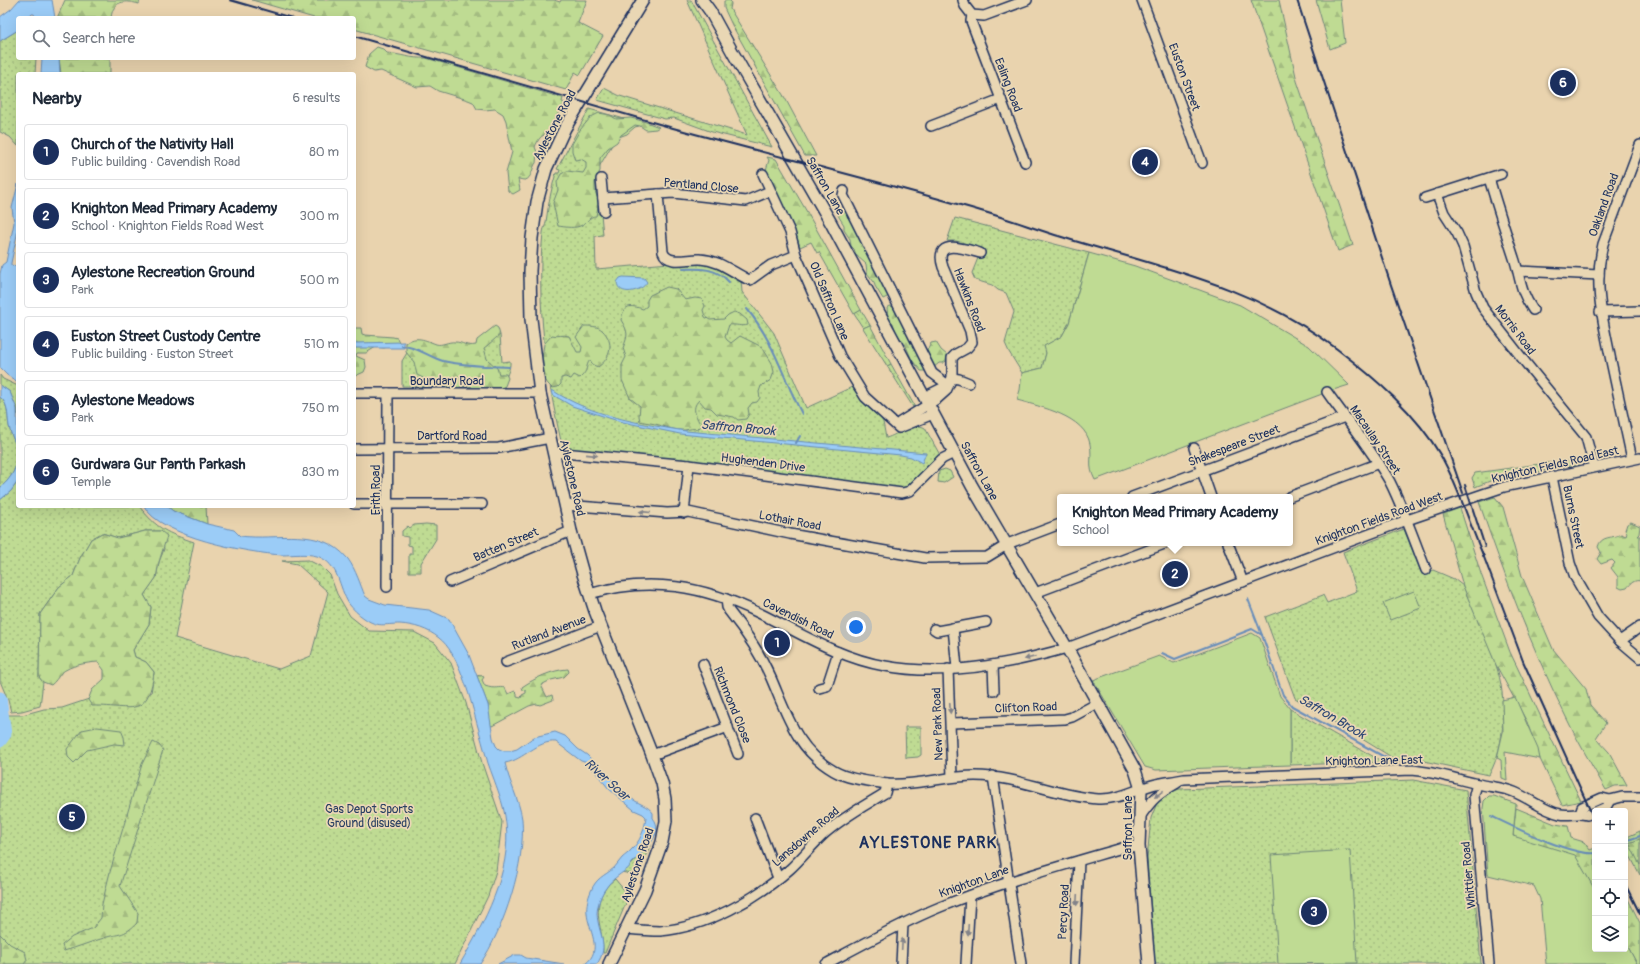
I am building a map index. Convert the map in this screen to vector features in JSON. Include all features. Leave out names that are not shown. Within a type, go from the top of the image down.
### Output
[{"type":"main road","name":"Aylestone Road","points":[[609,964],[645,890],[662,842],[666,821],[665,799],[662,783],[652,756],[589,594],[571,531],[540,393],[533,339],[530,294],[532,238],[537,202],[546,169],[565,128],[643,0]]},
{"type":"main road","name":"Saffron Lane","points":[[702,0],[709,5],[733,53],[831,223],[954,453],[1006,546],[1067,648],[1128,756],[1141,789],[1139,846],[1149,964]]},
{"type":"street","name":"Ealing Road","points":[[963,0],[972,15],[971,21],[1025,162]]},
{"type":"street","points":[[972,15],[984,16],[1027,0]]},
{"type":"street","name":"Euston Street","points":[[1142,0],[1202,163]]},
{"type":"street","points":[[931,126],[1001,99]]},
{"type":"street","name":"Oakland Road","points":[[1636,459],[1600,312],[1599,259],[1603,244],[1640,145]]},
{"type":"street","name":"Old Saffron Lane","points":[[763,174],[790,232],[796,255],[840,356],[864,395],[881,410],[893,424],[900,422],[928,405]]},
{"type":"street","points":[[1426,198],[1501,174]]},
{"type":"street","points":[[1489,178],[1525,298],[1533,310]]},
{"type":"street","points":[[601,179],[604,211]]},
{"type":"street","name":"Pentland Close","points":[[603,198],[680,194],[746,201],[770,191]]},
{"type":"street","points":[[844,191],[843,195],[932,373],[950,381]]},
{"type":"street","points":[[658,194],[663,252],[669,260],[712,260],[723,264],[750,280],[771,265],[796,255]]},
{"type":"street","name":"Morris Road","points":[[1437,194],[1444,213],[1457,233],[1476,292],[1483,308],[1586,437],[1594,467]]},
{"type":"street","name":"Hawkins Road","points":[[950,381],[952,358],[971,345],[972,338],[943,267],[941,258],[945,249],[953,246],[980,253]]},
{"type":"street","points":[[1518,271],[1599,275]]},
{"type":"street","points":[[1600,312],[1640,311]]},
{"type":"street","points":[[928,405],[950,381],[959,379],[969,383]]},
{"type":"street","name":"Macaulay Street","points":[[1327,392],[1379,463],[1394,491],[1426,570]]},
{"type":"street","name":"Boundary Road","points":[[356,393],[540,393]]},
{"type":"street","name":"Erith Road","points":[[387,587],[388,393]]},
{"type":"street","name":"Shakespeare Street","points":[[1140,494],[1345,417]]},
{"type":"street","name":"Dartford Road","points":[[356,449],[499,448],[550,438]]},
{"type":"street","points":[[1194,448],[1210,494]]},
{"type":"street","name":"Hughenden Drive","points":[[553,452],[689,465],[906,493],[942,459],[954,453]]},
{"type":"street","name":"Knighton Fields Road East","points":[[1452,505],[1504,487],[1636,459]]},
{"type":"street","points":[[1293,495],[1379,463]]},
{"type":"street","points":[[684,512],[689,465]]},
{"type":"street","name":"Burns Street","points":[[1552,477],[1570,563],[1581,588],[1598,617],[1620,641],[1640,658]]},
{"type":"street","points":[[356,504],[482,504]]},
{"type":"street","name":"Lothair Road","points":[[565,505],[667,513],[684,512],[918,558],[987,557],[1006,546]]},
{"type":"street","name":"Knighton Fields Road West","points":[[1067,648],[1406,520],[1452,505]]},
{"type":"street","points":[[1006,546],[1010,543],[1057,525]]},
{"type":"street","name":"Batten Street","points":[[450,582],[571,531]]},
{"type":"street","points":[[1034,593],[1159,546]]},
{"type":"street","points":[[1229,546],[1243,582]]},
{"type":"street","name":"Cavendish Road","points":[[589,594],[624,586],[655,584],[691,589],[726,599],[759,613],[838,652],[885,666],[907,669],[993,665],[1035,657],[1067,648]]},
{"type":"street","points":[[726,599],[729,611],[749,637],[758,652],[790,725],[804,745],[818,759],[834,771],[861,780],[887,784],[908,784],[952,777],[993,776],[1023,782],[1067,794],[1097,799],[1122,796],[1141,789]]},
{"type":"street","points":[[934,629],[937,631],[986,622]]},
{"type":"street","name":"Rutland Avenue","points":[[506,662],[601,626]]},
{"type":"street","name":"New Park Road","points":[[952,777],[951,723],[953,628]]},
{"type":"street","points":[[1620,641],[1640,628]]},
{"type":"street","points":[[819,688],[827,686],[838,652]]},
{"type":"street","name":"Richmond Close","points":[[703,664],[738,754]]},
{"type":"street","points":[[993,665],[994,692]]},
{"type":"street","name":"Clifton Road","points":[[951,723],[1064,719],[1072,717],[1098,703]]},
{"type":"street","points":[[652,756],[728,727]]},
{"type":"street","name":"Knighton Lane East","points":[[1141,789],[1157,784],[1184,779],[1412,770],[1436,773],[1477,784],[1513,791],[1560,814],[1570,815],[1580,813],[1587,815],[1592,813]]},
{"type":"street","points":[[993,776],[1020,964]]},
{"type":"street","name":"Knighton Lane East","points":[[1140,817],[1151,801],[1161,792],[1184,779]]},
{"type":"street","name":"Lansdowne Road","points":[[627,929],[661,931],[697,923],[739,904],[759,892],[790,869],[825,833],[854,812],[885,793],[887,784]]},
{"type":"street","name":"Whittier Road","points":[[1477,784],[1474,795],[1489,964]]},
{"type":"street","name":"Knighton Lane East","points":[[1580,813],[1582,807],[1602,798],[1610,800],[1622,796],[1640,797]]},
{"type":"street","name":"Knighton Lane East","points":[[1604,808],[1606,807],[1610,800]]},
{"type":"street","points":[[755,818],[778,878]]},
{"type":"street","name":"Knighton Lane","points":[[826,964],[834,962],[856,947],[903,924],[970,896],[1008,882],[1078,861],[1131,846],[1139,846]]},
{"type":"street","name":"Percy Road","points":[[1074,964],[1078,861]]},
{"type":"street","points":[[966,964],[970,896]]},
{"type":"street","points":[[901,964],[903,924]]},
{"type":"green space","points":[[65,0],[140,0],[139,4],[129,2],[120,3],[114,8],[111,16],[58,16]]},
{"type":"green space","points":[[252,0],[554,0],[560,2],[561,0],[587,0],[578,23],[603,36],[580,75],[575,72],[566,90],[356,30],[356,16],[307,16]]},
{"type":"green space","points":[[687,0],[691,0],[772,147],[712,132],[674,118],[665,119],[597,100],[604,88],[620,96],[747,135]]},
{"type":"green space","points":[[730,0],[730,9],[785,98],[816,156],[805,156],[732,25],[724,8],[724,1]]},
{"type":"green space","points":[[1251,0],[1279,0],[1297,81],[1353,245],[1338,251]]},
{"type":"green space","points":[[1316,0],[1340,0],[1345,43],[1330,49]]},
{"type":"green space","points":[[16,31],[16,60],[36,60],[35,72],[16,72],[16,144],[10,137],[0,132],[0,41]]},
{"type":"green space","points":[[377,47],[383,49],[387,53],[415,58],[426,58],[563,98],[562,102],[565,103],[557,115],[555,124],[549,134],[544,135],[537,142],[535,147],[537,152],[536,163],[531,175],[525,180],[518,179],[520,190],[513,194],[508,191],[506,173],[512,152],[506,121],[503,114],[495,109],[477,109],[473,102],[438,91],[430,86],[417,87],[381,71],[374,72],[365,67],[369,54]]},
{"type":"green space","points":[[59,60],[110,60],[110,72],[61,72]]},
{"type":"green space","points":[[589,109],[635,122],[639,126],[635,127],[627,134],[616,138],[599,167],[596,179],[599,214],[601,214],[603,235],[595,236],[596,269],[670,263],[709,263],[741,280],[742,292],[774,333],[806,408],[852,387],[863,402],[881,418],[886,438],[911,427],[921,426],[925,428],[940,455],[909,486],[904,489],[634,455],[569,449],[561,441],[551,390],[544,338],[541,285],[543,230],[546,223],[554,179],[556,173],[559,173],[560,170],[557,169]]},
{"type":"green space","points":[[599,113],[610,115],[616,119],[631,118],[659,127],[656,129],[646,130],[635,125],[621,135],[617,142],[608,148],[600,158],[600,171],[595,182],[595,191],[599,202],[596,216],[577,227],[558,226],[553,203],[558,190],[557,182],[561,174],[567,171],[583,173],[586,168],[586,162],[581,159],[575,160],[572,151],[572,144],[580,130],[591,117]]},
{"type":"green space","points":[[767,157],[776,159],[861,310],[854,314],[819,252],[817,253],[811,242],[800,247],[794,228],[766,170],[769,160]]},
{"type":"green space","points":[[847,211],[847,217],[854,221],[870,255],[871,263],[889,296],[883,299],[874,282],[867,273],[866,264],[856,255],[851,246],[850,239],[844,230],[844,225],[838,213]]},
{"type":"green space","points":[[955,218],[1089,253],[1069,323],[1062,336],[1045,346],[1046,353],[1042,368],[1022,373],[1009,352],[1005,343],[1014,312],[1006,293],[998,290],[992,285],[975,280],[972,273],[982,248],[956,241],[947,241]]},
{"type":"green space","points":[[1089,253],[1135,266],[1240,305],[1309,346],[1349,385],[1095,480],[1091,470],[1090,444],[1086,434],[1080,426],[1061,414],[1017,400],[1022,373],[1042,368],[1046,353],[1044,346],[1062,336],[1069,323]]},
{"type":"green space","points":[[667,287],[676,289],[685,300],[695,298],[702,299],[705,306],[703,310],[705,317],[710,320],[724,319],[734,312],[740,314],[747,320],[748,325],[729,325],[725,337],[731,343],[740,336],[762,347],[772,363],[774,372],[771,380],[761,386],[759,392],[760,398],[757,402],[752,403],[748,408],[749,414],[746,419],[738,420],[734,417],[717,414],[711,408],[705,407],[699,400],[695,407],[696,416],[701,426],[698,429],[678,430],[640,421],[640,406],[630,398],[622,380],[622,365],[626,357],[623,348],[627,334],[621,320],[622,315],[628,307],[643,309],[647,306],[647,300],[650,295]]},
{"type":"green space","points":[[890,306],[894,307],[908,331],[907,333],[927,369],[926,371],[921,371],[912,360],[905,344],[897,335],[893,323],[888,318],[887,308]]},
{"type":"green space","points":[[861,310],[870,325],[863,328],[854,314]]},
{"type":"green space","points":[[870,325],[891,364],[887,366],[863,328]]},
{"type":"green space","points":[[495,326],[498,328],[500,335],[484,348],[487,359],[497,368],[499,374],[506,374],[508,378],[505,386],[498,390],[473,389],[470,385],[456,388],[448,381],[433,383],[417,375],[414,362],[406,352],[406,343],[413,339],[438,344],[458,342],[476,345],[477,340]]},
{"type":"green space","points":[[584,326],[594,326],[602,330],[606,335],[609,340],[610,350],[606,359],[598,367],[593,365],[590,360],[585,373],[580,378],[574,375],[571,379],[565,377],[561,378],[561,384],[558,387],[552,388],[544,378],[542,358],[544,344],[552,335],[567,335],[569,336],[577,352],[581,352],[582,347],[576,337]]},
{"type":"green space","points":[[356,328],[361,328],[362,334],[365,335],[393,337],[397,338],[399,342],[398,344],[384,348],[376,347],[366,353],[357,353],[356,356]]},
{"type":"green space","points":[[500,335],[502,362],[510,361],[510,367],[504,387],[402,386],[402,361],[413,343],[433,350],[473,350]]},
{"type":"green space","points":[[936,342],[941,350],[947,355],[946,361],[939,363],[933,368],[924,352],[928,349],[931,343]]},
{"type":"green space","points":[[356,356],[365,360],[366,367],[364,372],[356,376]]},
{"type":"green space","points":[[891,364],[914,405],[913,407],[887,366]]},
{"type":"green space","points":[[0,375],[3,379],[16,385],[16,409],[10,392],[0,385]]},
{"type":"green space","points":[[0,397],[6,406],[9,428],[16,446],[16,465],[9,479],[0,488]]},
{"type":"green space","points":[[1583,460],[1580,464],[1490,481],[1475,487],[1472,478],[1475,473],[1547,463]]},
{"type":"green space","points":[[945,469],[950,471],[953,477],[944,483],[938,482],[939,471]]},
{"type":"green space","name":"Gas Depot Sports Ground (disused)","points":[[16,484],[16,508],[140,508],[151,520],[169,533],[194,542],[175,638],[279,669],[311,656],[328,592],[297,564],[282,561],[308,560],[322,567],[330,575],[337,594],[350,616],[369,631],[414,632],[435,643],[451,663],[466,703],[482,763],[502,822],[496,871],[488,896],[455,964],[0,964],[0,698],[3,715],[22,715],[44,709],[62,708],[110,692],[151,693],[154,672],[146,662],[135,657],[133,650],[149,624],[151,607],[144,595],[156,578],[159,562],[164,549],[161,531],[145,531],[118,538],[102,533],[91,539],[80,558],[73,576],[59,587],[40,614],[39,677],[43,682],[40,706],[22,711],[11,712],[0,681],[0,500],[11,491]]},
{"type":"green space","points":[[1495,497],[1503,507],[1522,576],[1553,649],[1586,689],[1590,705],[1606,723],[1596,738],[1609,752],[1627,785],[1615,786],[1606,790],[1574,734],[1541,663],[1498,556],[1479,502]]},
{"type":"green space","points":[[169,508],[206,508],[207,524],[173,511]]},
{"type":"green space","points":[[1460,508],[1481,574],[1510,652],[1581,801],[1562,805],[1540,759],[1527,722],[1496,665],[1463,586],[1443,514]]},
{"type":"green space","points":[[1631,522],[1640,526],[1639,534],[1637,536],[1640,536],[1640,581],[1634,581],[1627,588],[1622,589],[1618,587],[1618,577],[1611,568],[1615,563],[1612,560],[1601,564],[1597,559],[1601,552],[1598,547],[1599,543],[1604,539],[1621,534],[1626,536],[1627,533],[1625,530],[1627,524]]},
{"type":"green space","points":[[414,525],[436,525],[436,539],[421,563],[421,572],[409,572],[409,554],[412,554],[412,546],[408,545],[408,537],[402,536],[402,531],[408,526],[410,528]]},
{"type":"green space","points":[[1404,529],[1421,572],[1427,573],[1433,570],[1454,579],[1463,586],[1485,635],[1496,665],[1502,691],[1503,721],[1499,750],[1489,775],[1419,760],[1398,761],[1295,698],[1265,617],[1323,595],[1327,603],[1357,591],[1343,552]]},
{"type":"green space","points":[[145,531],[161,531],[167,536],[156,578],[144,595],[151,607],[149,624],[133,650],[135,657],[146,662],[154,672],[151,687],[147,698],[141,704],[134,707],[92,706],[88,700],[92,690],[104,679],[104,670],[98,662],[69,668],[61,673],[51,685],[43,682],[39,677],[40,614],[59,587],[73,576],[80,558],[91,539],[102,533],[118,538]]},
{"type":"green space","points":[[1414,591],[1421,608],[1390,620],[1383,603]]},
{"type":"green space","points":[[1252,633],[1260,638],[1280,696],[1290,709],[1290,765],[1156,770],[1145,767],[1093,680],[1159,656],[1174,663]]},
{"type":"green space","points":[[568,669],[569,672],[564,677],[551,680],[541,685],[547,697],[552,695],[553,700],[540,705],[537,704],[529,706],[492,726],[490,725],[488,705],[477,676],[480,675],[484,677],[482,680],[485,686],[492,688],[505,688],[508,694],[515,691],[517,693],[517,697],[521,698],[522,695],[526,693],[522,687],[550,673]]},
{"type":"green space","points":[[1515,697],[1538,749],[1540,759],[1505,752],[1507,780],[1502,778],[1501,760],[1497,758],[1503,732],[1502,700]]},
{"type":"green space","points":[[1290,709],[1383,762],[1290,765]]},
{"type":"green space","points":[[97,727],[121,730],[125,745],[114,744],[87,750],[74,763],[68,757],[67,749],[82,730]]},
{"type":"green space","points":[[905,727],[921,727],[921,755],[918,757],[906,758]]},
{"type":"green space","points":[[153,742],[159,745],[163,750],[120,886],[138,913],[137,923],[124,933],[109,936],[64,951],[62,945],[72,937],[93,928],[101,918],[102,904],[110,872],[142,764]]},
{"type":"green space","points":[[1413,780],[1466,790],[1481,964],[1155,964],[1147,859],[1151,818],[1157,803],[1169,792],[1180,789]]},
{"type":"green space","points":[[1489,796],[1494,796],[1516,804],[1513,836],[1575,855],[1592,885],[1592,952],[1628,952],[1628,947],[1637,964],[1546,964],[1540,899],[1534,886],[1488,875],[1483,808],[1484,801]]},
{"type":"green space","points":[[1516,808],[1555,824],[1568,826],[1571,838],[1584,842],[1590,850],[1592,849],[1592,886],[1589,881],[1513,836]]},
{"type":"green space","points":[[1640,831],[1640,875],[1628,852],[1628,837]]},
{"type":"green space","points":[[1640,839],[1640,865],[1629,843]]},
{"type":"green space","points":[[651,844],[637,875],[621,872],[626,870]]},
{"type":"green space","points":[[1350,850],[1357,963],[1278,964],[1271,855]]},
{"type":"green space","points":[[615,879],[629,896],[605,953],[603,953],[598,912],[599,904],[601,896],[609,884]]},
{"type":"green space","points":[[1628,899],[1640,923],[1640,964],[1637,964],[1628,947]]},
{"type":"green space","points":[[0,934],[10,944],[25,952],[27,960],[24,964],[0,964]]},
{"type":"water","points":[[19,0],[52,0],[55,16],[35,16],[32,14],[30,16],[16,16],[16,31],[0,41],[0,17],[11,9]]},
{"type":"water","points":[[42,60],[59,60],[60,72],[41,72]]},
{"type":"water","points":[[16,192],[16,239],[11,265],[16,266],[16,381],[0,368],[0,274],[2,265],[6,262],[14,223],[12,208]]},
{"type":"water","points":[[623,277],[644,278],[647,282],[636,290],[621,290],[618,287],[617,282]]},
{"type":"water","points":[[404,342],[404,348],[356,348],[356,343]]},
{"type":"water","points":[[0,385],[10,392],[16,407],[16,446],[9,428],[6,406],[0,397]]},
{"type":"water","points":[[552,390],[567,399],[600,413],[634,422],[686,431],[926,453],[922,463],[911,457],[901,455],[680,434],[618,421],[572,406],[553,395]]},
{"type":"water","points":[[16,465],[16,484],[11,491],[0,500],[0,488],[9,479]]},
{"type":"water","name":"River Soar","points":[[146,508],[169,508],[173,511],[207,524],[234,530],[240,536],[311,538],[325,542],[337,548],[351,563],[365,596],[369,599],[385,605],[429,610],[449,619],[469,655],[488,705],[493,738],[499,749],[510,751],[517,749],[534,737],[555,732],[565,736],[578,749],[587,755],[628,796],[645,806],[653,813],[657,830],[655,836],[628,869],[610,883],[600,900],[597,914],[603,951],[597,964],[585,964],[591,958],[594,946],[594,940],[587,913],[589,896],[598,880],[614,868],[637,843],[643,831],[646,817],[634,810],[609,789],[588,763],[581,761],[556,742],[543,744],[512,761],[505,763],[519,804],[522,819],[522,836],[517,875],[505,914],[489,949],[480,964],[460,964],[487,914],[494,896],[505,860],[507,841],[505,816],[501,800],[488,763],[467,688],[452,653],[439,638],[426,630],[416,626],[400,624],[377,624],[362,616],[349,604],[338,577],[330,564],[317,556],[300,554],[267,554],[228,547],[186,535],[153,517]]},
{"type":"water","points":[[515,955],[521,955],[526,958],[564,964],[498,964]]},
{"type":"waterway","points":[[683,269],[702,269],[714,271],[729,282]]},
{"type":"waterway","points":[[747,309],[765,334],[802,414]]},
{"type":"waterway","name":"Saffron Brook","points":[[402,346],[407,346],[451,363],[476,366],[509,367]]},
{"type":"waterway","points":[[796,443],[800,436]]},
{"type":"waterway","name":"Saffron Brook","points":[[1248,599],[1262,635]]},
{"type":"waterway","name":"Saffron Brook","points":[[1162,653],[1175,659],[1252,629],[1262,635],[1283,695],[1292,706],[1388,759]]},
{"type":"waterway","points":[[0,698],[5,734],[0,741]]},
{"type":"waterway","name":"Saffron Brook","points":[[1491,816],[1558,846],[1585,853],[1592,853]]},
{"type":"waterway","name":"Saffron Brook","points":[[1628,840],[1640,836]]},
{"type":"railway","points":[[230,0],[285,16]]},
{"type":"railway","points":[[1297,0],[1391,285],[1463,493]]},
{"type":"railway","points":[[356,37],[673,128],[904,189],[990,214],[1202,279],[1271,308],[1305,327],[1337,349],[1380,384],[1420,425],[1431,440],[1447,468],[1459,493],[1484,557]]},
{"type":"railway","points":[[1465,485],[1485,547]]},
{"type":"railway","points":[[1482,552],[1523,661],[1592,814]]},
{"type":"railway","points":[[1628,890],[1640,914]]},
{"type":"place","name":"Gurdwara Gur Panth Parkash","points":[[1563,83]]},
{"type":"place","name":"Euston Street Custody Centre","points":[[1145,162]]},
{"type":"place","name":"Knighton Mead Primary Academy","points":[[1175,574]]},
{"type":"place","name":"Church of the Nativity Hall","points":[[777,643]]},
{"type":"place","name":"Aylestone Meadows","points":[[72,817]]},
{"type":"place","name":"Aylestone Recreation Ground","points":[[1314,912]]},
{"type":"district","name":"AYLESTONE PARK","points":[[928,843]]}]
